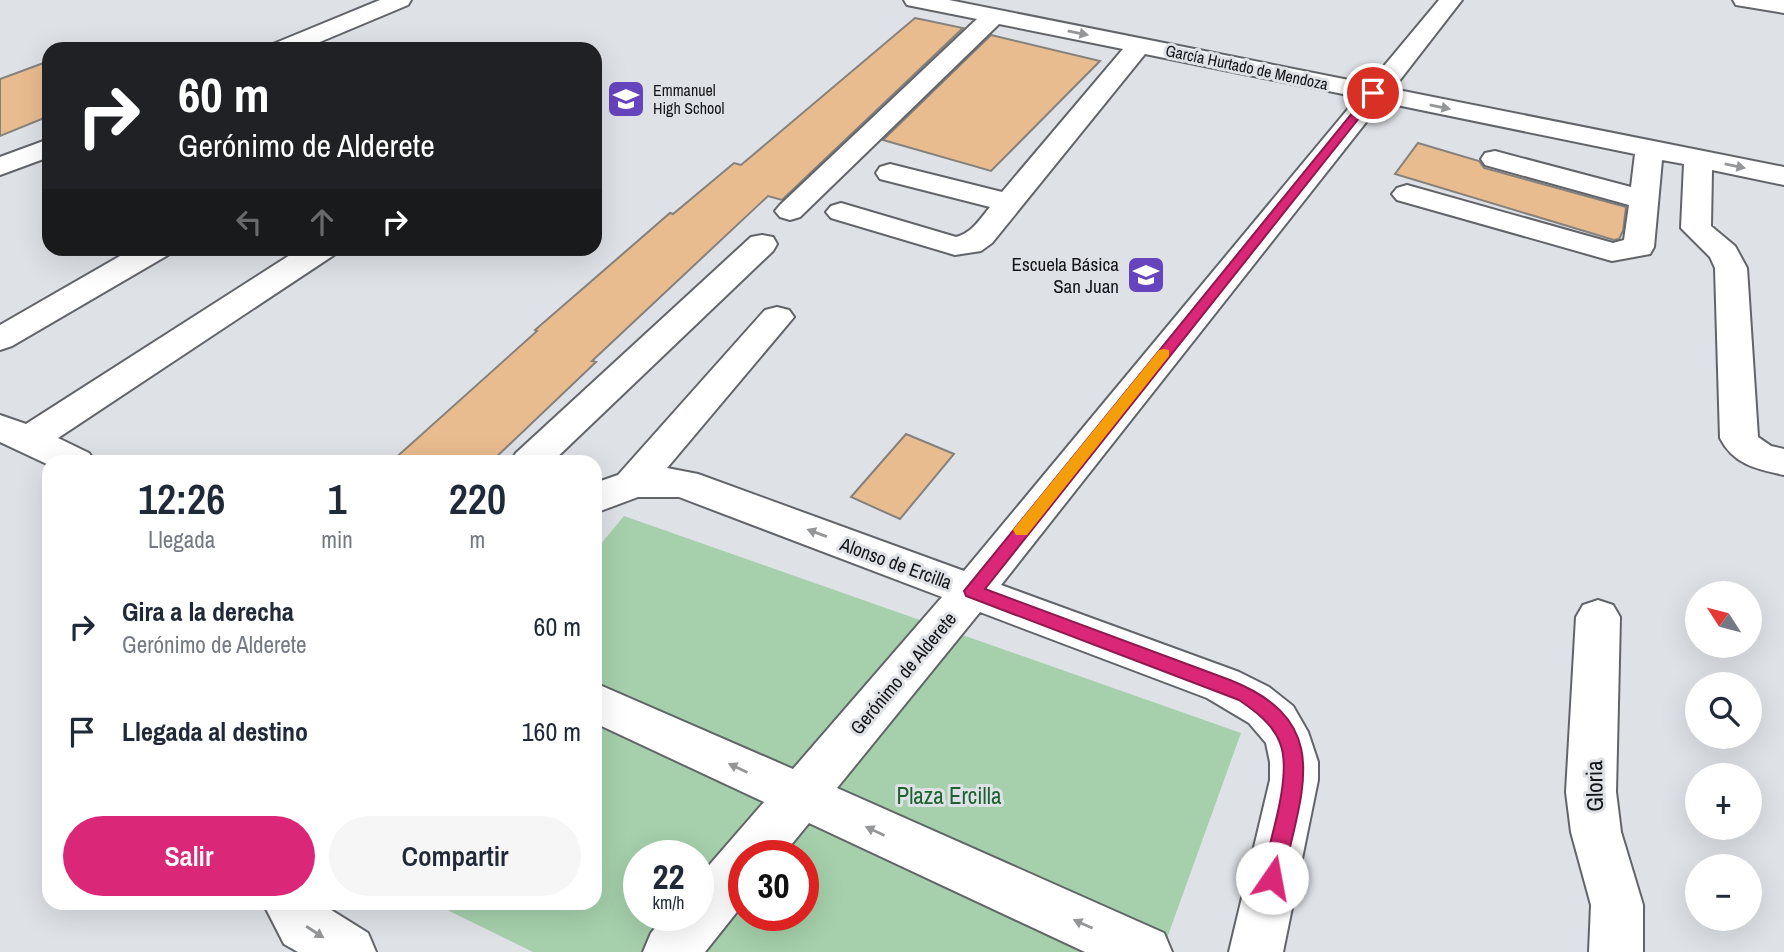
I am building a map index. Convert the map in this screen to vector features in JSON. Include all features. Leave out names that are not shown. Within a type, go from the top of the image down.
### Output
[{"type":"street","points":[[299,42],[400,0]]},
{"type":"street","name":"García Hurtado de Mendoza","points":[[915,0],[1784,176]]},
{"type":"street","name":"Gerónimo de Alderete","points":[[764,840],[972,591],[1451,0]]},
{"type":"street","points":[[1744,0],[1784,6]]},
{"type":"street","points":[[1038,25],[1055,6]]},
{"type":"street","points":[[790,211],[994,16]]},
{"type":"street","points":[[841,212],[955,246],[970,244],[981,237],[1139,46]]},
{"type":"street","points":[[1407,194],[1612,252],[1639,247],[1648,149]]},
{"type":"street","points":[[0,167],[42,150]]},
{"type":"street","points":[[1698,158],[1696,228],[1724,253],[1731,268],[1738,438],[1746,449],[1784,462]]},
{"type":"street","points":[[1495,159],[1644,200]]},
{"type":"street","points":[[890,173],[1009,203]]},
{"type":"street","points":[[536,455],[762,244]]},
{"type":"street","points":[[0,339],[143,256]]},
{"type":"street","points":[[15,434],[310,256]]},
{"type":"street","points":[[632,484],[777,317]]},
{"type":"street","points":[[15,434],[61,455]]},
{"type":"street","name":"Alonso de Ercilla","points":[[602,496],[632,484],[668,481],[684,484],[1245,694],[1265,707],[1281,724],[1295,761],[1294,780],[1256,952]]},
{"type":"street","name":"Gloria","points":[[1598,617],[1591,792],[1596,832],[1617,905],[1616,952]]},
{"type":"street","points":[[602,705],[1145,952]]},
{"type":"street","points":[[670,952],[728,882]]},
{"type":"street","points":[[293,910],[303,925],[349,952]]},
{"type":"green space","name":"Plaza Ercilla","points":[[624,516],[1241,733],[1162,952],[533,952],[447,910],[602,910],[602,543]]},
{"type":"building","points":[[915,18],[963,28],[782,200],[768,196],[592,361],[596,362],[498,455],[399,455],[537,331],[535,330],[670,213],[673,214],[734,163],[741,165]]},
{"type":"building","points":[[991,35],[1100,61],[991,171],[883,140]]},
{"type":"building","points":[[42,64],[42,119],[0,136],[0,79]]},
{"type":"building","points":[[1418,143],[1479,161],[1484,168],[1626,207],[1623,231],[1619,239],[1614,240],[1395,174]]},
{"type":"building","points":[[906,434],[954,454],[900,519],[851,497]]},
{"type":"slow traffic","points":[[1022,530],[1164,353]]},
{"type":"place","name":"Emmanuel High School","points":[[626,99]]},
{"type":"place","name":"Escuela Básica San Juan","points":[[1146,275]]},
{"type":"route","points":[[1272,878],[1294,780],[1295,761],[1281,724],[1265,707],[1245,694],[1223,685],[972,591],[1373,93]]}]
